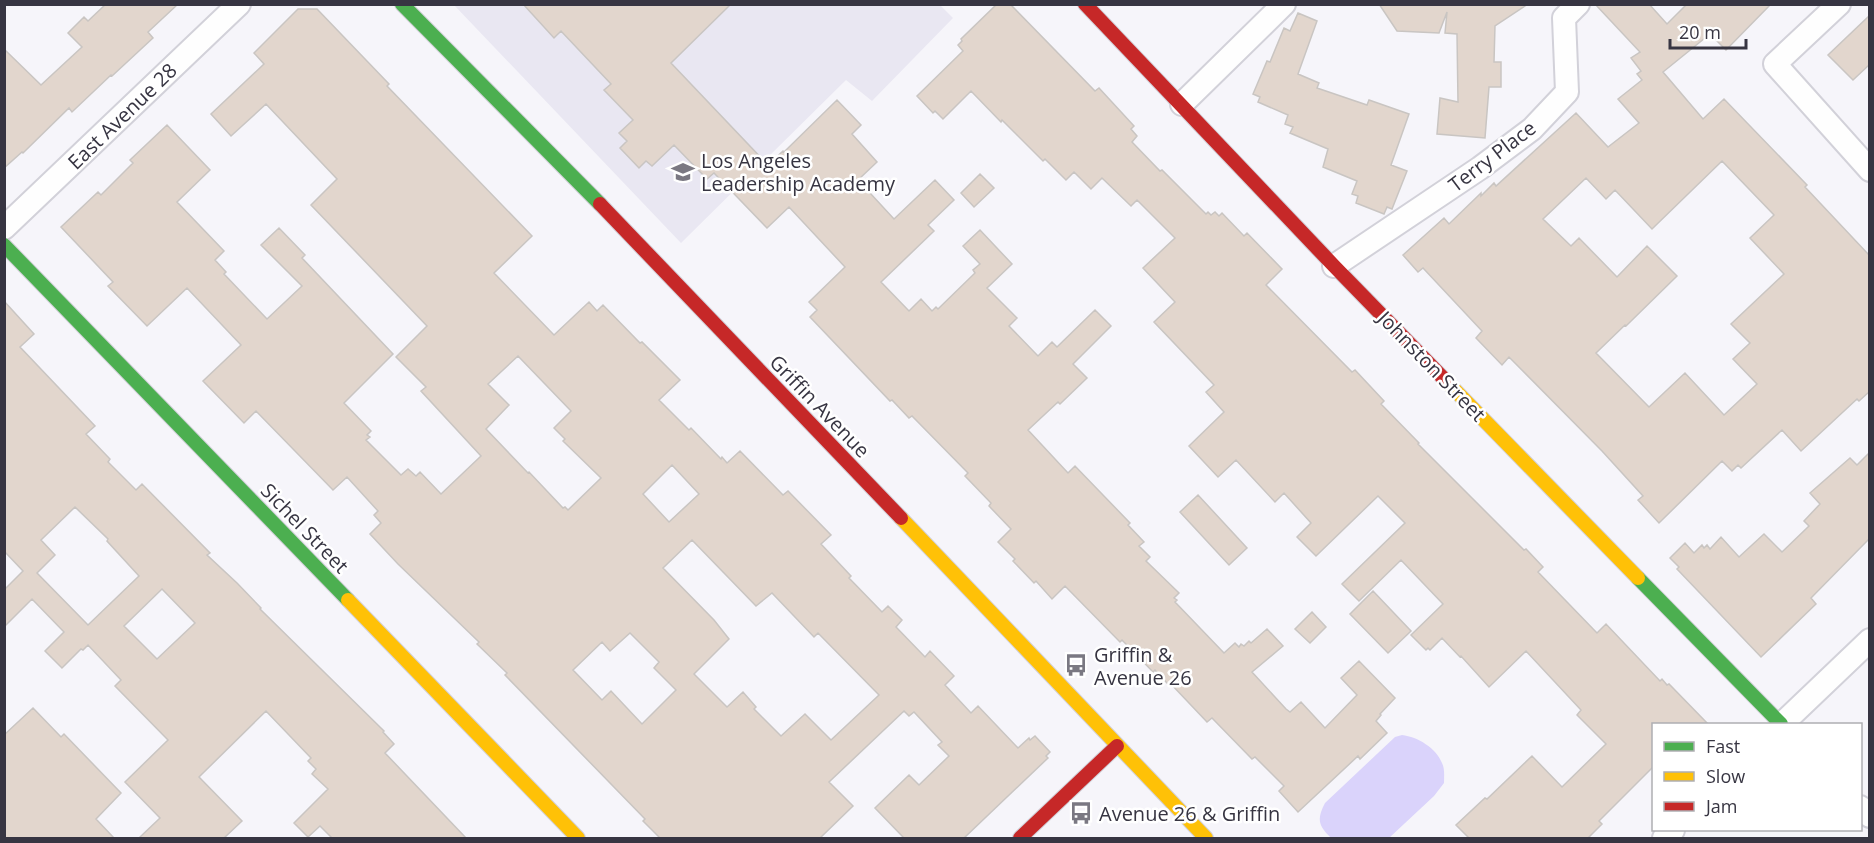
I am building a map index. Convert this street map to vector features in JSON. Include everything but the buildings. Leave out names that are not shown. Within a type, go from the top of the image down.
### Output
[{"type":"street","name":"East Avenue 28","points":[[4,228],[239,4]]},
{"type":"street","name":"Griffin Avenue","points":[[402,4],[649,254],[1206,838]]},
{"type":"street","name":"Johnston Street","points":[[1085,4],[1334,266],[1780,723]]},
{"type":"street","points":[[1182,104],[1284,4]]},
{"type":"street","name":"Terry Place","points":[[1334,266],[1480,168],[1532,129],[1567,92],[1564,18],[1578,4]]},
{"type":"street","points":[[1839,4],[1775,64],[1869,170]]},
{"type":"street","name":"Sichel Street","points":[[4,245],[578,838]]},
{"type":"street","points":[[1782,723],[1869,640]]},
{"type":"street","points":[[1020,838],[1117,746]]},
{"type":"shaded area","name":"Los Angeles Leadership Academy","points":[[939,4],[953,18],[872,101],[846,80],[681,243],[454,5]]},
{"type":"shaded area","points":[[1402,735],[1420,741],[1431,748],[1443,765],[1444,783],[1434,796],[1389,838],[1331,838],[1320,822],[1320,814],[1325,803],[1395,737]]},
{"type":"traffic: fast","points":[[402,4],[600,204]]},
{"type":"traffic: fast","points":[[4,245],[348,600]]},
{"type":"traffic: fast","points":[[1638,578],[1780,723]]},
{"type":"traffic: slow","points":[[1445,380],[1638,578]]},
{"type":"traffic: slow","points":[[901,518],[1206,838]]},
{"type":"traffic: slow","points":[[348,600],[578,838]]},
{"type":"traffic: jam","points":[[1085,4],[1445,380]]},
{"type":"traffic: jam","points":[[600,204],[901,518]]},
{"type":"traffic: jam","points":[[1020,838],[1117,746]]},
{"type":"place","name":"Los Angeles Leadership Academy","points":[[683,172]]},
{"type":"place","name":"Griffin & Avenue 26","points":[[1076,665]]},
{"type":"place","name":"Avenue 26 & Griffin","points":[[1081,813]]}]
